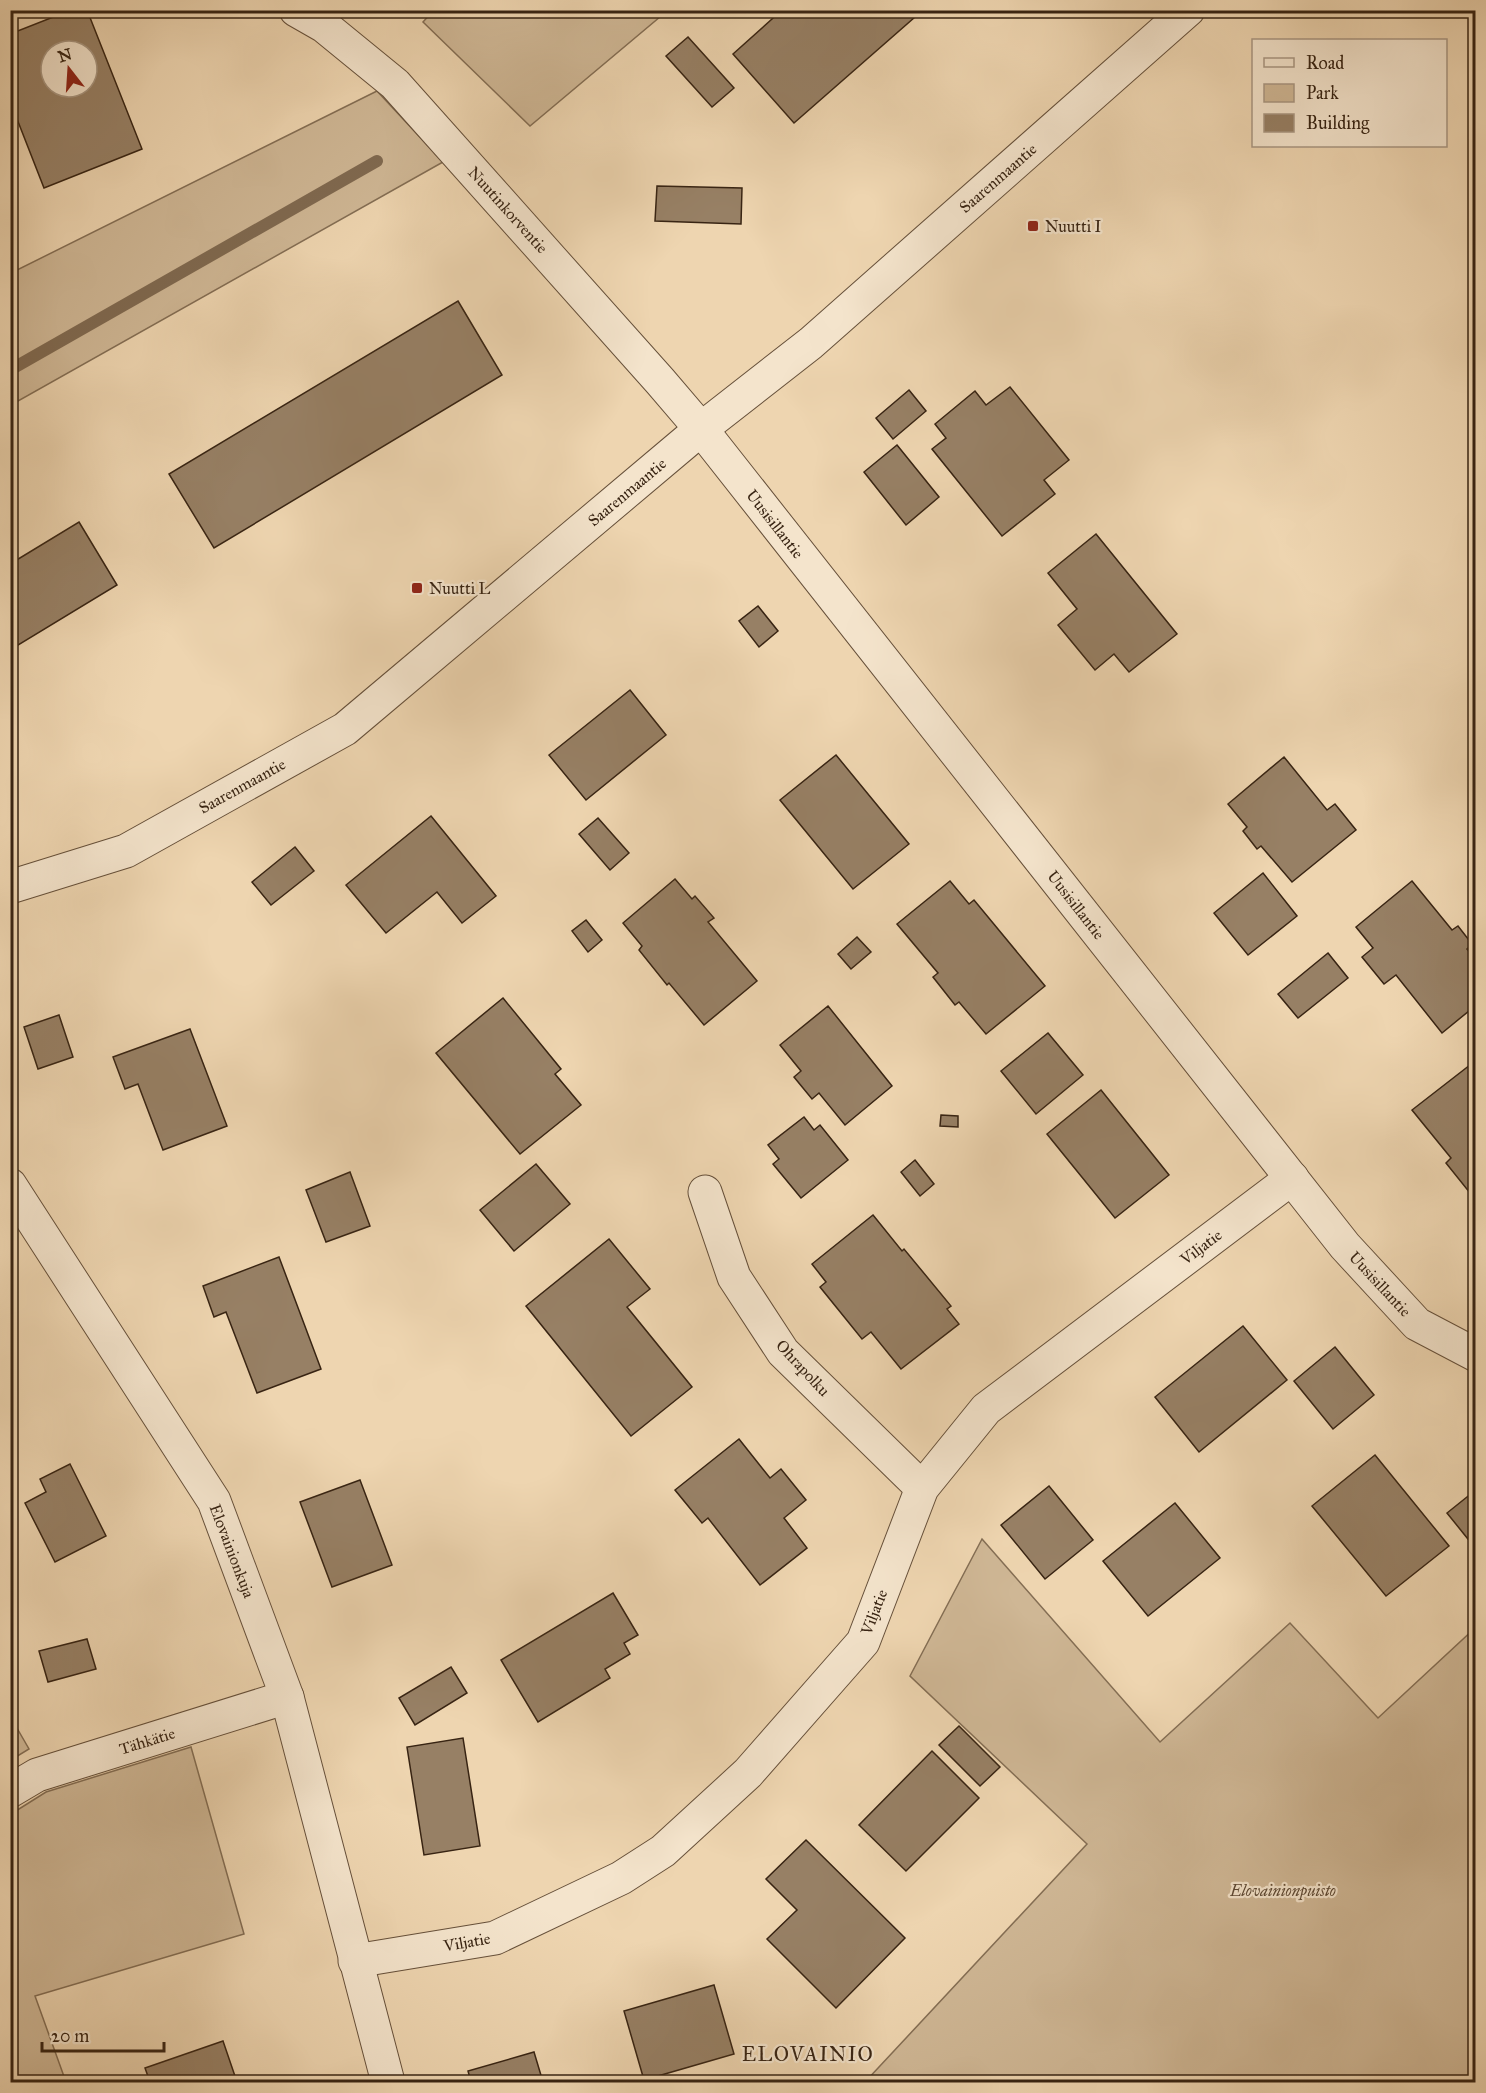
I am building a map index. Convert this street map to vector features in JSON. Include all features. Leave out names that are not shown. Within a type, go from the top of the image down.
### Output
[{"type":"street","name":"Nuutinkorventie","points":[[296,10],[324,26],[395,84],[701,429]]},
{"type":"street","name":"Saarenmaantie","points":[[10,887],[126,851],[345,729],[701,429],[811,343],[1188,10]]},
{"type":"street","name":"Uusisillantie","points":[[701,429],[1345,1246],[1417,1324],[1476,1355]]},
{"type":"street","name":"Viljatie","points":[[355,1960],[495,1938],[621,1878],[663,1851],[748,1773],[863,1642],[922,1488],[986,1409],[1292,1178]]},
{"type":"street","name":"Elovainionkuja","points":[[10,1185],[214,1501],[287,1697],[388,2082]]},
{"type":"street","name":"Ohrapolku","points":[[705,1192],[734,1277],[783,1352],[922,1488]]},
{"type":"street","name":"Tähkätie","points":[[10,1791],[37,1775],[287,1697]]},
{"type":"green space","points":[[433,11],[667,11],[530,126],[423,22]]},
{"type":"green space","points":[[377,91],[443,162],[11,405],[11,273]]},
{"type":"green space","name":"Elovainionpuisto","points":[[982,1539],[1160,1742],[1290,1623],[1378,1718],[1475,1628],[1475,2082],[865,2082],[1087,1844],[910,1676]]},
{"type":"green space","points":[[10,1716],[29,1749],[11,1760],[10,1760]]},
{"type":"green space","points":[[191,1747],[244,1934],[35,1996],[66,2082],[11,2082],[11,1814],[46,1792]]},
{"type":"building","points":[[71,10],[87,10],[98,39],[39,39],[39,99],[99,99],[99,40],[142,149],[44,188],[10,101],[10,34]]},
{"type":"building","points":[[782,10],[923,10],[794,123],[733,54]]},
{"type":"building","points":[[688,37],[734,88],[712,107],[666,56]]},
{"type":"building","points":[[657,186],[742,188],[741,224],[655,221]]},
{"type":"building","points":[[458,301],[502,375],[214,548],[169,474]]},
{"type":"building","points":[[1010,387],[1069,460],[1044,480],[1055,494],[1002,536],[932,449],[946,438],[935,424],[975,391],[986,405]]},
{"type":"building","points":[[909,390],[926,411],[893,439],[876,418]]},
{"type":"building","points":[[897,445],[939,497],[906,525],[864,472]]},
{"type":"building","points":[[79,522],[117,585],[10,650],[10,564]]},
{"type":"building","points":[[1096,534],[1177,634],[1129,672],[1114,654],[1095,670],[1058,625],[1077,609],[1048,573]]},
{"type":"building","points":[[758,606],[778,631],[759,647],[739,621]]},
{"type":"building","points":[[630,690],[666,735],[586,800],[549,755]]},
{"type":"building","points":[[836,755],[909,844],[853,889],[780,800]]},
{"type":"building","points":[[1284,757],[1327,810],[1335,804],[1356,830],[1292,882],[1261,846],[1257,849],[1243,831],[1247,827],[1228,804]]},
{"type":"building","points":[[431,816],[496,896],[462,923],[437,892],[386,933],[346,885]]},
{"type":"building","points":[[598,818],[629,853],[610,870],[579,834]]},
{"type":"building","points":[[295,847],[314,871],[271,905],[252,882]]},
{"type":"building","points":[[1263,873],[1297,916],[1248,955],[1214,913]]},
{"type":"building","points":[[675,879],[692,899],[695,896],[714,918],[708,922],[757,981],[704,1025],[639,950],[642,946],[623,923]]},
{"type":"building","points":[[950,881],[969,904],[974,900],[1045,986],[986,1034],[959,1002],[955,1005],[933,977],[938,973],[897,924]]},
{"type":"building","points":[[1412,881],[1452,930],[1458,926],[1472,944],[1467,949],[1476,960],[1476,1000],[1472,1002],[1475,1006],[1442,1033],[1396,975],[1384,984],[1362,957],[1373,948],[1356,927]]},
{"type":"building","points":[[586,920],[602,940],[588,952],[572,931]]},
{"type":"building","points":[[857,937],[871,952],[851,969],[838,954]]},
{"type":"building","points":[[1328,953],[1348,978],[1298,1018],[1278,994]]},
{"type":"building","points":[[503,998],[561,1069],[555,1074],[581,1105],[520,1154],[436,1053]]},
{"type":"building","points":[[828,1006],[892,1086],[845,1125],[819,1093],[812,1099],[794,1077],[801,1071],[780,1045]]},
{"type":"building","points":[[59,1015],[73,1057],[38,1069],[24,1027]]},
{"type":"building","points":[[190,1029],[227,1126],[163,1150],[138,1084],[125,1089],[113,1057]]},
{"type":"building","points":[[1048,1033],[1083,1075],[1036,1114],[1001,1071]]},
{"type":"building","points":[[1470,1065],[1476,1072],[1476,1196],[1474,1198],[1446,1163],[1451,1158],[1412,1110]]},
{"type":"building","points":[[1101,1090],[1169,1175],[1115,1218],[1047,1134]]},
{"type":"building","points":[[941,1115],[958,1116],[958,1127],[940,1126]]},
{"type":"building","points":[[804,1117],[814,1130],[820,1125],[848,1160],[801,1198],[773,1164],[779,1159],[768,1145]]},
{"type":"building","points":[[915,1160],[934,1184],[920,1196],[901,1172]]},
{"type":"building","points":[[536,1164],[570,1204],[514,1251],[480,1210]]},
{"type":"building","points":[[350,1172],[370,1226],[326,1242],[306,1190]]},
{"type":"building","points":[[873,1215],[951,1306],[947,1309],[959,1324],[901,1369],[871,1332],[862,1339],[820,1287],[826,1282],[812,1264]]},
{"type":"building","points":[[609,1239],[650,1289],[627,1307],[692,1387],[631,1436],[526,1306]]},
{"type":"building","points":[[279,1257],[321,1369],[257,1393],[226,1312],[214,1317],[203,1286]]},
{"type":"building","points":[[1243,1326],[1287,1380],[1199,1452],[1155,1397]]},
{"type":"building","points":[[1335,1347],[1374,1395],[1333,1429],[1294,1381]]},
{"type":"building","points":[[739,1439],[770,1478],[781,1469],[806,1500],[784,1518],[807,1548],[760,1585],[708,1518],[702,1523],[675,1490]]},
{"type":"building","points":[[1375,1455],[1449,1546],[1386,1596],[1312,1506]]},
{"type":"building","points":[[70,1464],[106,1536],[55,1562],[25,1503],[46,1492],[40,1479]]},
{"type":"building","points":[[360,1480],[392,1565],[332,1587],[300,1502]]},
{"type":"building","points":[[1049,1486],[1093,1540],[1045,1579],[1001,1525]]},
{"type":"building","points":[[1472,1493],[1476,1497],[1476,1549],[1447,1513]]},
{"type":"building","points":[[1175,1503],[1220,1558],[1148,1616],[1103,1561]]},
{"type":"building","points":[[613,1593],[638,1635],[624,1643],[630,1654],[605,1669],[610,1678],[538,1722],[501,1660]]},
{"type":"building","points":[[87,1639],[96,1669],[48,1682],[39,1651]]},
{"type":"building","points":[[451,1667],[467,1693],[415,1725],[399,1698]]},
{"type":"building","points":[[959,1726],[1000,1767],[980,1786],[939,1745]]},
{"type":"building","points":[[463,1738],[480,1846],[424,1855],[407,1747]]},
{"type":"building","points":[[932,1751],[979,1798],[906,1871],[859,1825]]},
{"type":"building","points":[[806,1840],[905,1938],[836,2008],[767,1939],[797,1910],[766,1879]]},
{"type":"building","points":[[714,1985],[734,2054],[644,2080],[624,2011]]},
{"type":"building","points":[[223,2041],[237,2082],[150,2082],[145,2068]]},
{"type":"building","points":[[534,2052],[543,2082],[471,2082],[468,2071]]},
{"type":"waterway","points":[[10,370],[377,161]]},
{"type":"place","name":"Nuutti I","points":[[1033,226]]},
{"type":"place","name":"Nuutti L","points":[[417,588]]},
{"type":"district","name":"ELOVAINIO","points":[[808,2054]]}]
